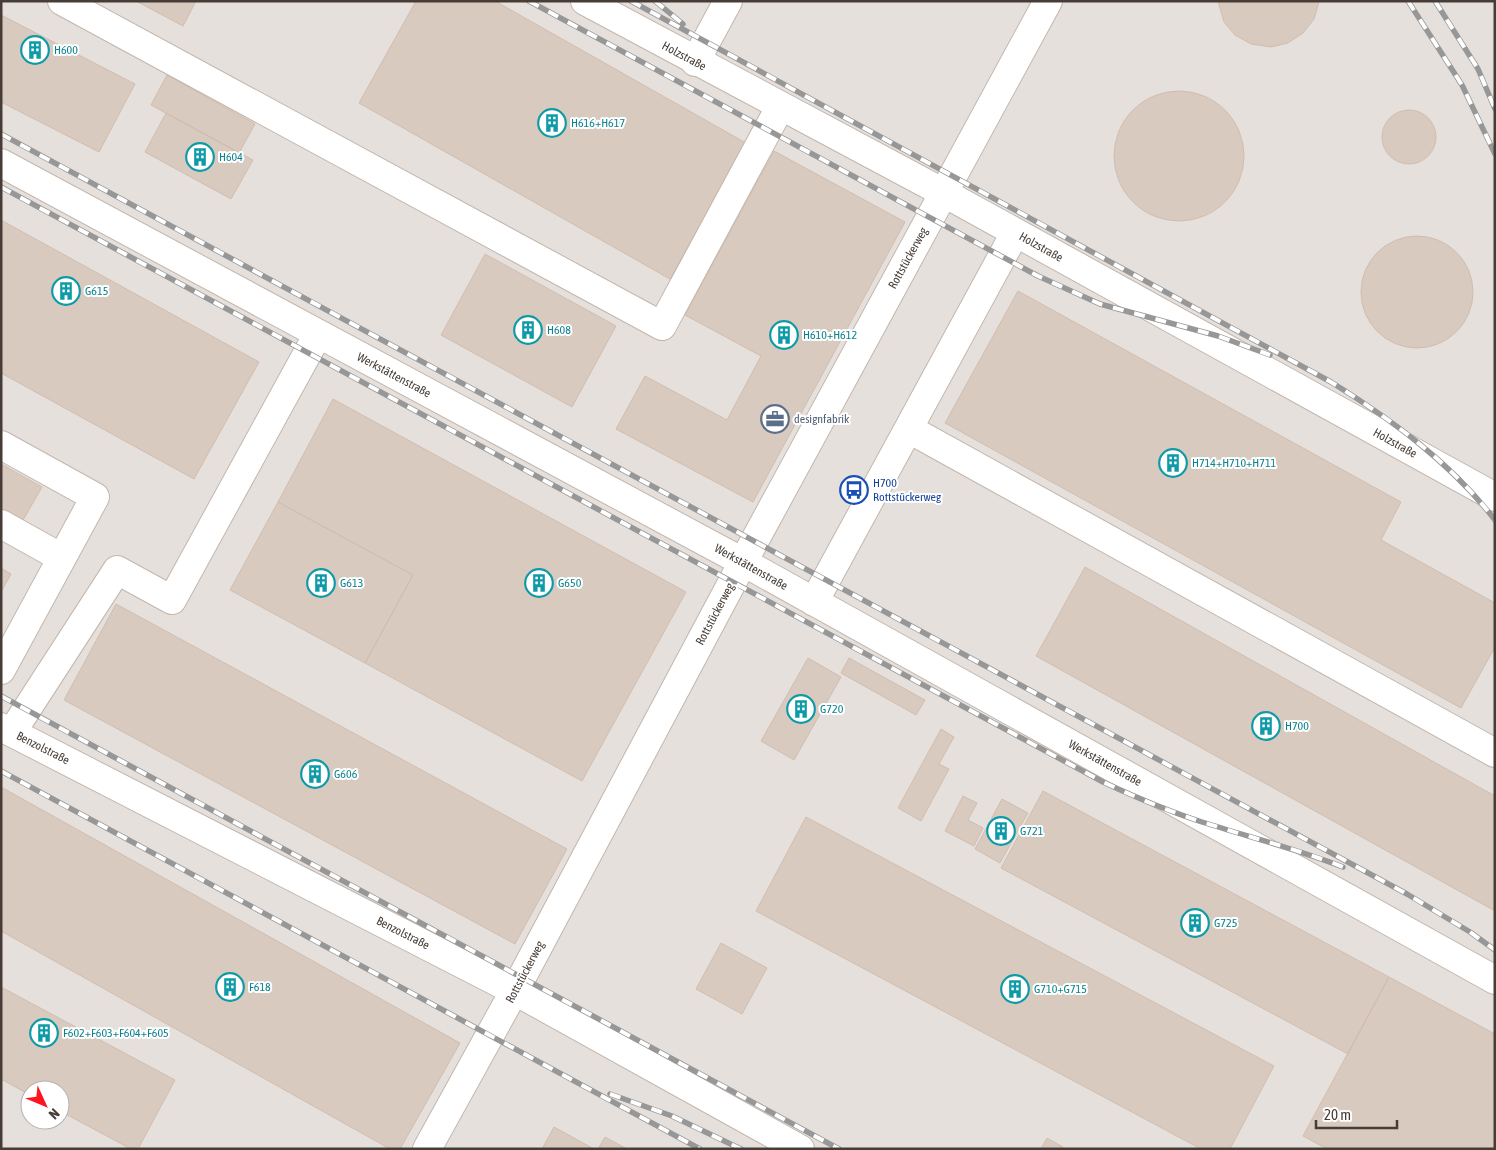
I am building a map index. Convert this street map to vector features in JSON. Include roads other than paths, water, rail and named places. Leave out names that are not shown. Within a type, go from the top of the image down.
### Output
[{"type":"street","points":[[62,1],[662,326],[780,107]]},
{"type":"street","name":"Holzstraße","points":[[584,1],[944,194],[1495,498]]},
{"type":"street","points":[[695,62],[728,1]]},
{"type":"street","name":"Rottstückerweg","points":[[427,1149],[515,991],[743,562],[1048,1]]},
{"type":"street","name":"Werkstättenstraße","points":[[1,164],[743,562],[1495,980]]},
{"type":"street","points":[[814,602],[1015,233]]},
{"type":"street","points":[[7,730],[117,570],[172,600],[318,334]]},
{"type":"street","points":[[909,429],[1495,753]]},
{"type":"street","points":[[1,445],[95,497],[1,670]]},
{"type":"street","points":[[1,524],[62,558]]},
{"type":"street","name":"Benzolstraße","points":[[7,730],[515,991],[800,1149]]},
{"type":"railway","points":[[529,1],[1038,276],[1100,304],[1218,336],[1270,355]]},
{"type":"railway","points":[[631,1],[1331,382],[1376,411],[1419,444],[1459,479],[1495,520]]},
{"type":"railway","points":[[655,1],[683,24]]},
{"type":"railway","points":[[1408,1],[1462,85],[1495,154]]},
{"type":"railway","points":[[1435,1],[1478,69],[1495,109]]},
{"type":"railway","points":[[1,134],[1407,894],[1470,932],[1495,950]]},
{"type":"railway","points":[[1,187],[1103,782],[1189,818],[1343,867]]},
{"type":"railway","points":[[1,696],[839,1149]]},
{"type":"railway","points":[[1,771],[700,1149]]},
{"type":"railway","points":[[610,1094],[672,1116],[741,1149]]},
{"type":"place","name":"H600","points":[[35,50]]},
{"type":"place","name":"H616+H617","points":[[552,123]]},
{"type":"place","name":"H604","points":[[200,157]]},
{"type":"place","name":"G615","points":[[66,291]]},
{"type":"place","name":"H608","points":[[528,330]]},
{"type":"place","name":"H610+H612","points":[[784,335]]},
{"type":"place","name":"designfabrik","points":[[775,419]]},
{"type":"place","name":"H714+H710+H711","points":[[1173,463]]},
{"type":"place","name":"H700 Rottstückerweg","points":[[854,490]]},
{"type":"place","name":"G613","points":[[321,583]]},
{"type":"place","name":"G650","points":[[539,583]]},
{"type":"place","name":"G720","points":[[801,709]]},
{"type":"place","name":"H700","points":[[1266,726]]},
{"type":"place","name":"G606","points":[[315,774]]},
{"type":"place","name":"G721","points":[[1001,831]]},
{"type":"place","name":"G725","points":[[1195,923]]},
{"type":"place","name":"F618","points":[[230,987]]},
{"type":"place","name":"G710+G715","points":[[1015,989]]},
{"type":"place","name":"F602+F603+F604+F605","points":[[44,1033]]}]
